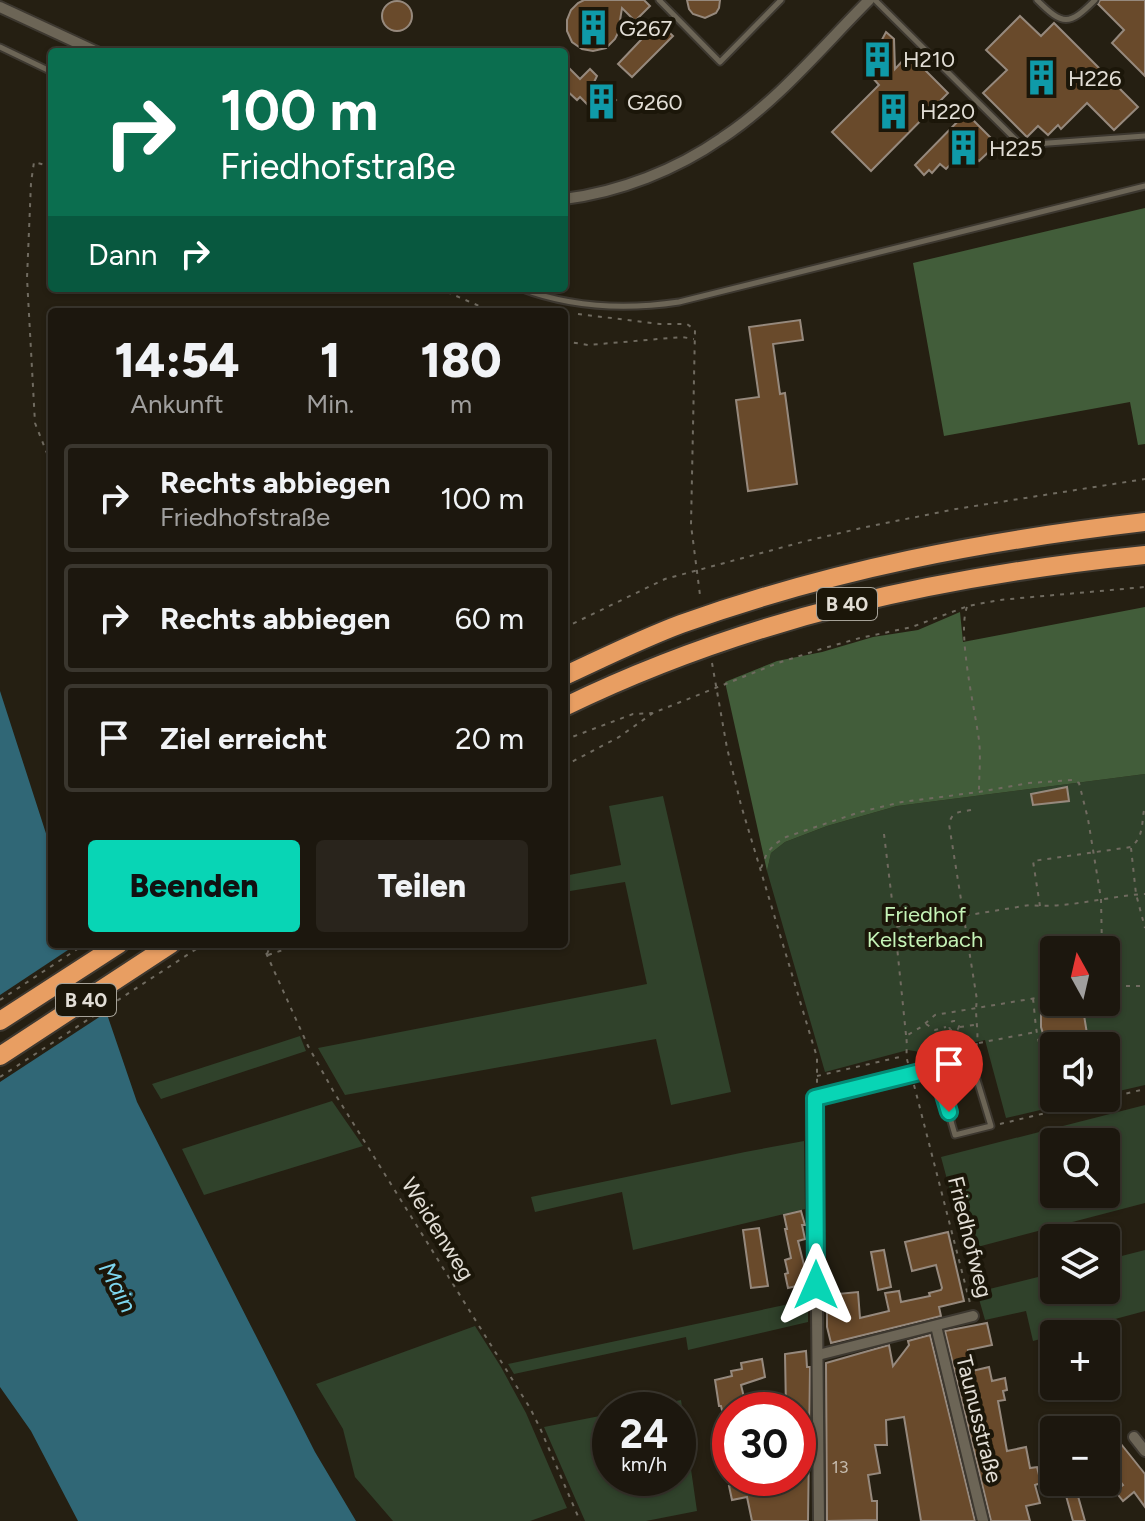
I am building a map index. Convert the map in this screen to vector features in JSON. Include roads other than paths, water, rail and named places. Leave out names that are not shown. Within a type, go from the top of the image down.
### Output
[{"type":"highway","name":"B 40","points":[[568,674],[678,625],[815,581],[935,553],[1046,534],[1145,522]]},
{"type":"highway","name":"B 40","points":[[568,705],[723,641],[835,607],[974,577],[1145,555]]},
{"type":"highway","name":"B 40","points":[[0,1021],[113,948]]},
{"type":"highway","name":"B 40","points":[[0,1056],[165,948]]},
{"type":"street","points":[[568,198],[637,181],[695,156],[723,138],[786,85],[872,0]]},
{"type":"street","points":[[0,7],[88,48]]},
{"type":"street","points":[[819,1521],[815,1098],[970,1059]]},
{"type":"street","points":[[818,1355],[973,1316]]},
{"type":"street","name":"Taunusstraße","points":[[936,1326],[983,1521]]},
{"type":"street","points":[[1134,1437],[1145,1451]]},
{"type":"lane","points":[[659,0],[720,62],[781,0]]},
{"type":"lane","points":[[872,0],[1021,145],[1145,136]]},
{"type":"lane","points":[[1037,0],[1061,20],[1073,19],[1095,0]]},
{"type":"lane","points":[[0,47],[48,70]]},
{"type":"lane","points":[[535,292],[593,306],[634,307],[679,302],[1145,186]]},
{"type":"lane","points":[[936,1068],[955,1135],[991,1126],[970,1059]]},
{"type":"water","name":"Main","points":[[0,691],[48,840],[48,948],[84,948],[137,1102],[315,1452],[356,1521],[78,1521],[31,1431],[0,1387]]},
{"type":"place","name":"G267","points":[[593,28]]},
{"type":"place","name":"H210","points":[[877,59]]},
{"type":"place","name":"H226","points":[[1042,78]]},
{"type":"place","name":"G260","points":[[601,102]]},
{"type":"place","name":"H220","points":[[894,111]]},
{"type":"place","name":"H225","points":[[963,148]]},
{"type":"park label","name":"Friedhof Kelsterbach","points":[[925,926]]}]
